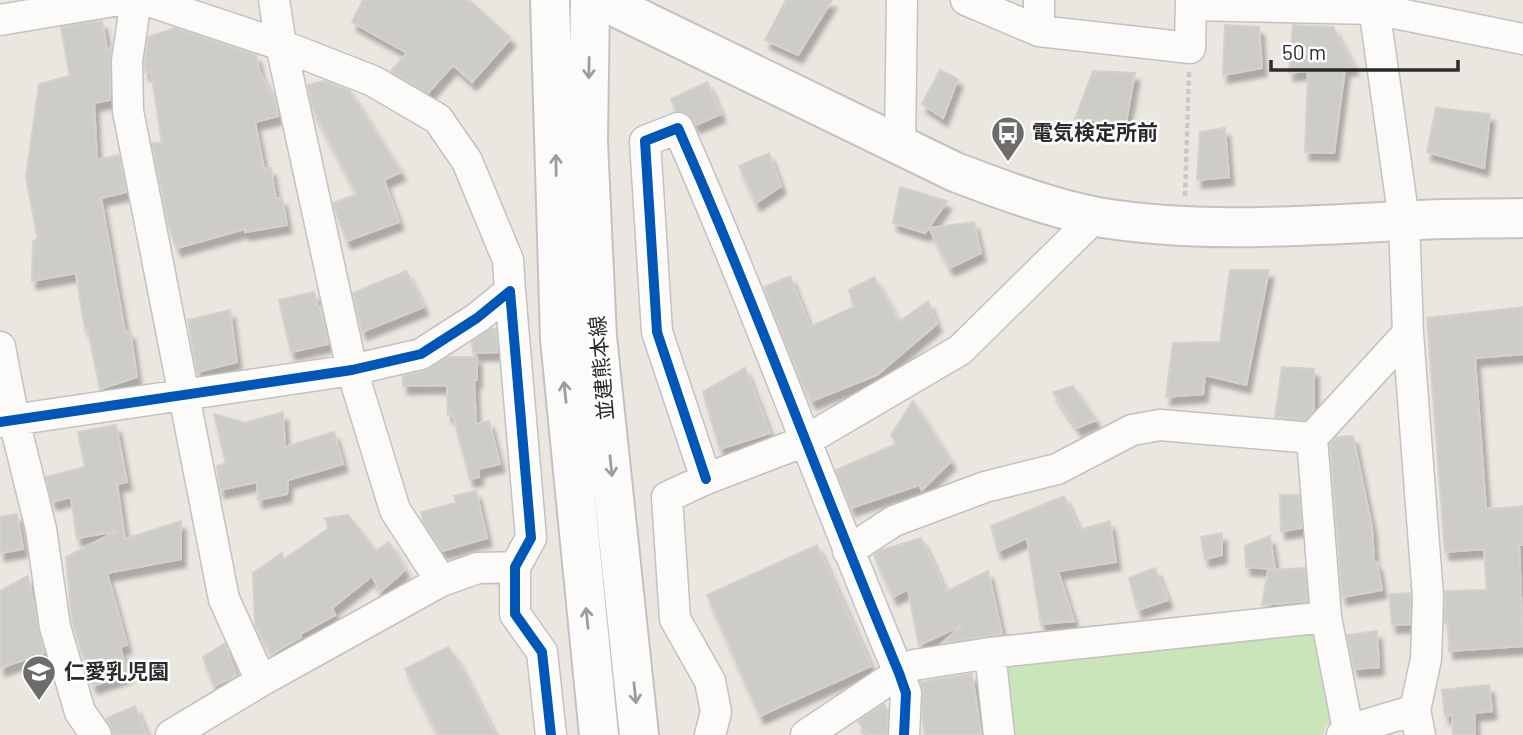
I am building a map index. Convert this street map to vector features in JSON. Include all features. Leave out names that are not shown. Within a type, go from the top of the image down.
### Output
[{"type":"main road","name":"並建熊本線","points":[[550,0],[560,339],[598,735]]},
{"type":"main road","name":"並建熊本線","points":[[590,0],[588,142],[597,337],[639,735]]},
{"type":"main road","points":[[601,0],[955,172],[1010,192],[1096,216],[1184,226],[1276,229],[1404,220],[1523,218]]},
{"type":"street","points":[[0,20],[119,0]]},
{"type":"street","points":[[136,0],[127,61],[128,111],[224,599],[261,681]]},
{"type":"street","points":[[146,0],[281,45],[373,81],[438,119],[467,161],[508,260],[531,538],[515,567],[515,614],[542,652],[551,735]]},
{"type":"street","points":[[274,0],[281,45],[352,370],[395,510],[441,581]]},
{"type":"street","points":[[900,146],[902,0]]},
{"type":"street","points":[[966,0],[1039,31],[1190,48],[1191,3],[1374,5],[1523,39]]},
{"type":"street","points":[[1039,0],[1039,31]]},
{"type":"street","points":[[1374,5],[1404,220],[1408,333],[1428,597],[1426,659],[1418,722],[1345,732],[1326,617],[1312,438],[1408,333]]},
{"type":"street","points":[[706,479],[657,332],[645,141],[678,128],[899,673],[906,693],[904,735]]},
{"type":"street","points":[[710,735],[716,712],[710,681],[676,619],[667,497],[805,441],[960,350],[1096,216]]},
{"type":"street","points":[[7,421],[352,370],[421,355],[477,318],[510,291]]},
{"type":"street","points":[[0,347],[7,421],[41,529],[55,627],[80,712],[96,735]]},
{"type":"street","points":[[848,551],[894,521],[985,487],[1057,469],[1132,430],[1160,425],[1312,438]]},
{"type":"street","points":[[171,735],[261,681],[441,581],[478,568],[515,567]]},
{"type":"street","points":[[806,735],[914,665],[990,653],[1326,617]]},
{"type":"street","points":[[990,653],[999,735]]},
{"type":"path","points":[[1185,200],[1190,48]]},
{"type":"green space","points":[[1313,632],[1337,717],[1326,726],[1323,735],[1006,735],[1004,662]]},
{"type":"building","points":[[363,0],[469,0],[511,38],[472,82],[453,65],[428,93],[391,71],[407,53],[352,22]]},
{"type":"building","points":[[786,0],[832,0],[798,55],[765,40]]},
{"type":"building","points":[[102,21],[107,50],[111,48],[110,100],[94,103],[97,160],[119,155],[126,192],[101,198],[125,332],[130,331],[137,377],[100,389],[88,329],[85,329],[76,273],[32,281],[33,241],[38,239],[26,177],[39,84],[70,76],[61,27]]},
{"type":"building","points":[[1225,25],[1259,27],[1262,68],[1223,75]]},
{"type":"building","points":[[1293,25],[1333,27],[1354,67],[1345,68],[1334,153],[1305,152],[1308,71],[1289,73]]},
{"type":"building","points":[[175,28],[256,55],[260,73],[271,94],[274,93],[278,116],[255,122],[264,169],[271,168],[276,199],[282,198],[287,225],[245,232],[245,229],[177,248],[169,227],[152,143],[162,143],[151,71],[145,72],[148,37]]},
{"type":"building","points":[[940,70],[958,79],[943,118],[922,104]]},
{"type":"building","points":[[1093,71],[1135,73],[1126,122],[1075,119]]},
{"type":"building","points":[[324,81],[350,91],[401,172],[384,180],[399,222],[347,241],[333,203],[357,194],[312,107],[308,85]]},
{"type":"building","points":[[707,82],[721,114],[696,125],[688,114],[676,111],[671,99]]},
{"type":"building","points":[[1436,108],[1490,114],[1484,168],[1427,152]]},
{"type":"building","points":[[1225,128],[1229,177],[1197,180],[1200,132]]},
{"type":"building","points":[[769,153],[781,186],[756,203],[739,166]]},
{"type":"building","points":[[900,187],[947,201],[925,233],[893,223]]},
{"type":"building","points":[[974,222],[981,253],[950,268],[929,228]]},
{"type":"building","points":[[1230,270],[1269,270],[1246,385],[1205,375],[1203,394],[1166,397],[1173,343],[1220,342]]},
{"type":"building","points":[[406,271],[424,307],[362,332],[353,293]]},
{"type":"building","points":[[790,276],[810,327],[854,307],[849,290],[874,277],[899,322],[928,301],[937,324],[877,375],[812,401],[801,381],[764,287]]},
{"type":"building","points":[[314,292],[328,344],[291,352],[279,300]]},
{"type":"building","points":[[1523,307],[1523,354],[1475,358],[1486,509],[1523,506],[1523,545],[1519,545],[1523,646],[1449,651],[1448,622],[1445,623],[1445,591],[1487,590],[1484,549],[1445,552],[1427,318]]},
{"type":"building","points":[[230,310],[237,362],[197,372],[188,320]]},
{"type":"building","points":[[491,329],[496,329],[498,352],[473,353],[472,342]]},
{"type":"building","points":[[449,357],[477,357],[477,380],[474,380],[476,424],[489,421],[500,464],[478,469],[479,477],[470,479],[453,415],[448,415],[447,385],[403,386],[403,376],[425,371]]},
{"type":"building","points":[[1282,367],[1314,369],[1314,410],[1305,420],[1275,417]]},
{"type":"building","points":[[745,368],[770,433],[720,449],[703,392]]},
{"type":"building","points":[[1073,386],[1096,420],[1077,428],[1053,392]]},
{"type":"building","points":[[913,401],[951,461],[922,490],[919,485],[851,508],[836,470],[896,444],[891,435]]},
{"type":"building","points":[[283,412],[285,447],[334,432],[343,464],[288,480],[287,494],[258,500],[257,482],[220,490],[217,466],[226,463],[214,414],[245,423]]},
{"type":"building","points":[[116,425],[127,482],[117,484],[125,539],[181,521],[181,559],[107,573],[127,645],[120,647],[128,674],[93,686],[72,621],[66,557],[117,531],[77,538],[71,497],[52,502],[46,477],[85,467],[78,432]]},
{"type":"building","points":[[1353,436],[1372,528],[1374,562],[1377,562],[1382,590],[1342,597],[1330,444],[1337,437]]},
{"type":"building","points":[[476,491],[487,538],[442,551],[423,521],[421,512],[456,503],[454,496]]},
{"type":"building","points":[[1280,495],[1299,495],[1302,528],[1281,531]]},
{"type":"building","points":[[1064,496],[1079,530],[1110,521],[1116,562],[1058,571],[1074,621],[1041,624],[1027,538],[998,551],[991,526]]},
{"type":"building","points":[[17,514],[23,549],[0,553],[0,517]]},
{"type":"building","points":[[348,515],[376,551],[389,542],[405,570],[380,592],[372,576],[332,608],[335,615],[300,634],[301,637],[272,654],[255,625],[253,573],[282,553],[283,560],[329,528],[325,518]]},
{"type":"building","points":[[1222,533],[1222,555],[1205,559],[1201,537]]},
{"type":"building","points":[[1270,536],[1275,569],[1246,567],[1245,546]]},
{"type":"building","points":[[921,538],[946,592],[988,571],[1002,634],[942,643],[963,625],[919,645],[908,589],[893,597],[874,555]]},
{"type":"building","points":[[817,545],[871,666],[760,716],[707,595]]},
{"type":"building","points":[[1155,568],[1168,600],[1138,610],[1129,578]]},
{"type":"building","points":[[1305,568],[1307,601],[1262,605],[1268,570]]},
{"type":"building","points":[[28,576],[44,653],[0,668],[0,591]]},
{"type":"building","points":[[1410,593],[1410,624],[1392,625],[1389,594]]},
{"type":"building","points":[[1377,631],[1379,667],[1354,669],[1347,635]]},
{"type":"building","points":[[225,643],[236,676],[214,686],[203,657]]},
{"type":"building","points":[[448,647],[495,735],[438,735],[405,669]]},
{"type":"building","points":[[972,674],[981,735],[925,735],[921,682]]},
{"type":"building","points":[[1489,685],[1492,711],[1474,713],[1475,735],[1453,735],[1452,715],[1445,716],[1442,690]]},
{"type":"building","points":[[884,704],[888,711],[887,735],[868,735],[858,721]]},
{"type":"building","points":[[135,706],[147,735],[114,735],[107,718]]},
{"type":"cycle path","points":[[706,479],[657,332],[645,141],[678,128],[899,673],[906,693],[904,735]]},
{"type":"cycle path","points":[[0,422],[352,370],[421,354],[477,318],[510,291],[531,538],[515,567],[515,614],[542,652],[551,735]]},
{"type":"place","name":"電気検定所前","points":[[1008,163]]},
{"type":"place","name":"仁愛乳児園","points":[[39,702]]}]
